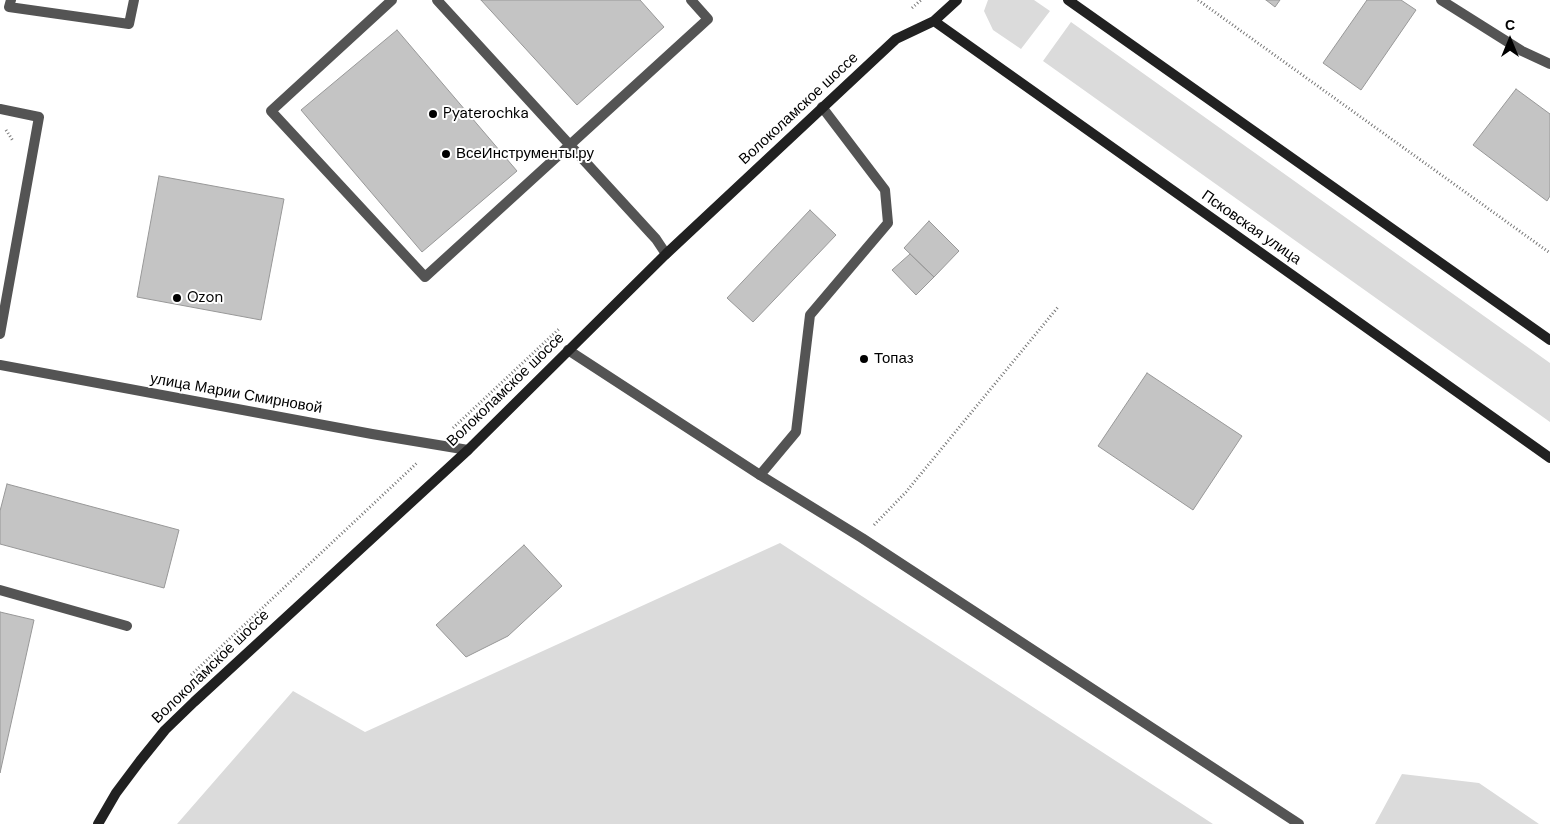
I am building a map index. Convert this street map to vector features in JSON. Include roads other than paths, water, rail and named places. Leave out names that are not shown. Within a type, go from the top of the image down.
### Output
[{"type":"main road","name":"Волоколамское шоссе","points":[[98,824],[116,793],[140,760],[179,716],[468,450],[666,254],[822,107],[896,39],[934,22],[958,0]]},
{"type":"main road","points":[[1068,0],[1550,340]]},
{"type":"main road","name":"Псковская улица","points":[[934,22],[1550,458]]},
{"type":"street","points":[[11,0],[9,8],[129,24],[134,0]]},
{"type":"street","points":[[392,0],[272,110],[425,278],[708,19],[691,0]]},
{"type":"street","points":[[437,0],[656,239],[666,254]]},
{"type":"street","points":[[1441,0],[1522,51],[1550,64]]},
{"type":"street","points":[[760,475],[796,432],[810,315],[888,223],[885,190],[822,107]]},
{"type":"street","points":[[0,109],[39,117],[0,334]]},
{"type":"street","points":[[568,350],[760,475],[862,538],[1299,824]]},
{"type":"street","name":"улица Марии Смирновой","points":[[0,365],[468,450]]},
{"type":"street","points":[[0,590],[127,626]]},
{"type":"place","name":"Pyaterochka","points":[[433,114]]},
{"type":"place","name":"ВсеИнструменты.ру","points":[[446,154]]},
{"type":"place","name":"Ozon","points":[[177,298]]},
{"type":"place","name":"Топаз","points":[[864,359]]}]
